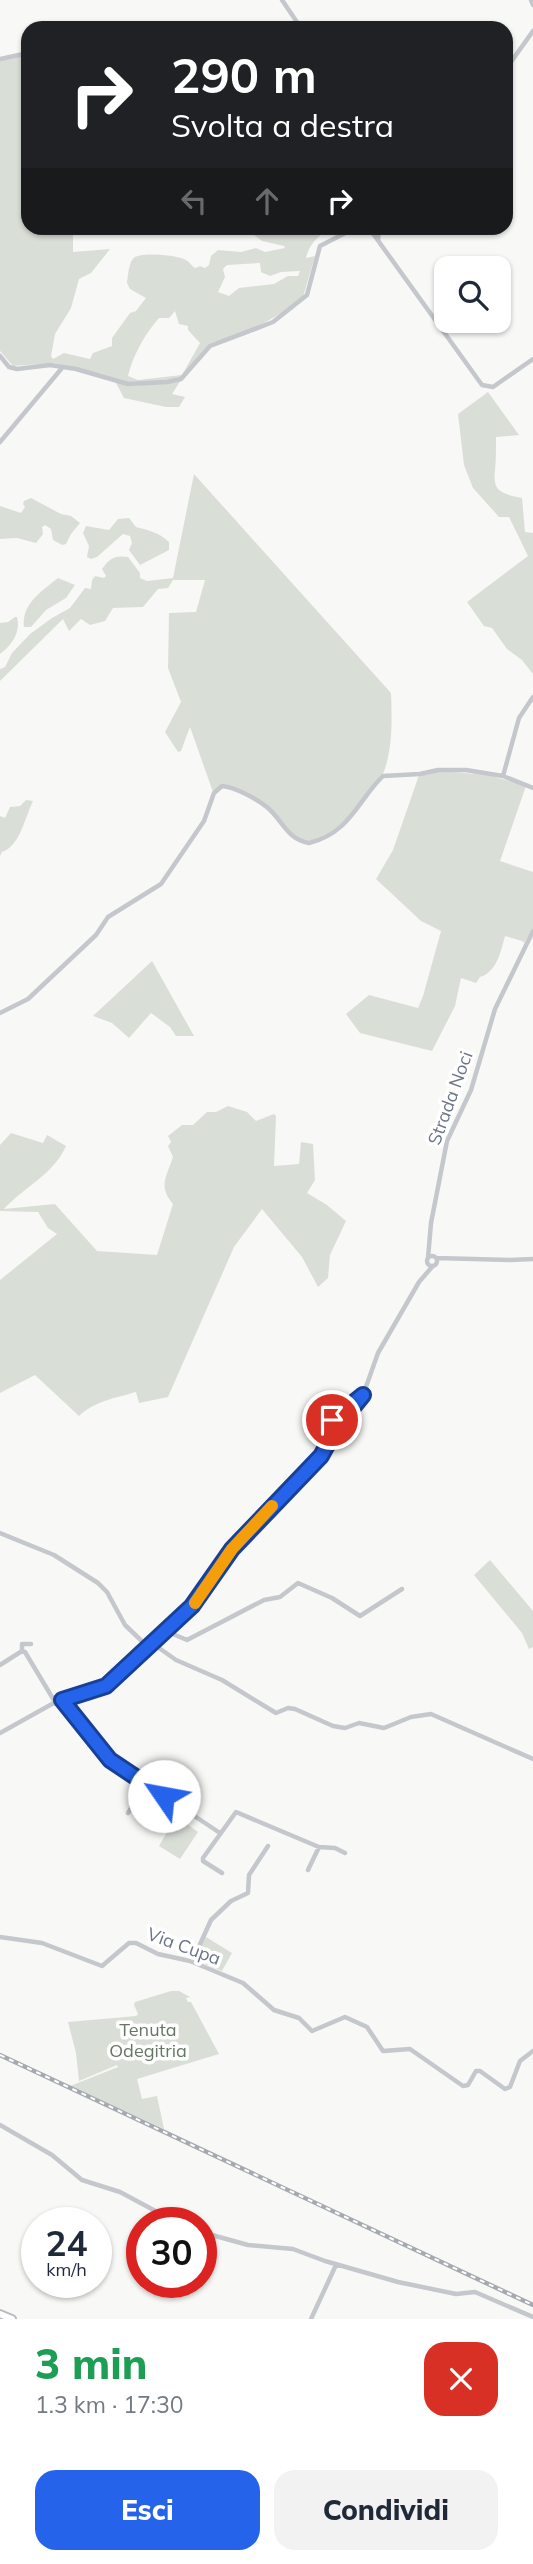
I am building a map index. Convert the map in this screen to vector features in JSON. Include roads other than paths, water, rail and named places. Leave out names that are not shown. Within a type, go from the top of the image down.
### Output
[{"type":"main road","points":[[0,2314],[12,2319]]},
{"type":"street","points":[[282,0],[296,21]]},
{"type":"street","points":[[513,59],[533,31]]},
{"type":"street","points":[[0,59],[21,54]]},
{"type":"street","points":[[0,356],[9,367],[17,369],[50,365],[128,384],[167,383],[181,379],[210,346],[272,322],[307,295],[320,246],[341,235]]},
{"type":"street","points":[[374,235],[482,385],[493,387],[533,359]]},
{"type":"street","points":[[378,235],[378,240]]},
{"type":"street","points":[[0,442],[63,368]]},
{"type":"street","points":[[503,776],[519,718],[533,697]]},
{"type":"street","points":[[0,1013],[28,999],[96,935],[108,917],[161,884],[204,821],[214,793],[222,786],[265,806],[294,838],[309,843],[350,819],[383,776],[445,770],[503,776],[533,788]]},
{"type":"street","name":"Strada Noci","points":[[0,1733],[55,1703],[106,1686],[166,1631],[197,1601],[232,1549],[312,1465],[337,1427],[363,1395],[378,1353],[432,1261],[429,1244],[447,1141],[471,1090],[495,1009],[506,982],[533,931]]},
{"type":"street","points":[[429,1244],[436,1254],[452,1258]]},
{"type":"street","points":[[432,1261],[452,1258],[533,1259]]},
{"type":"street","points":[[0,1534],[54,1555],[98,1583],[107,1592],[125,1625],[150,1645],[176,1660],[222,1680],[276,1713],[288,1708],[295,1709],[333,1726],[345,1728],[359,1723],[382,1728],[417,1715],[431,1714],[533,1759]]},
{"type":"street","points":[[166,1631],[187,1640],[264,1600],[280,1597],[298,1583],[332,1598],[360,1616],[402,1589]]},
{"type":"street","points":[[22,1651],[22,1644],[30,1644]]},
{"type":"street","points":[[0,1665],[22,1651]]},
{"type":"street","points":[[22,1651],[55,1703]]},
{"type":"street","points":[[62,1700],[110,1760],[220,1833]]},
{"type":"street","points":[[128,1813],[146,1784]]},
{"type":"street","points":[[222,1873],[203,1860],[237,1812],[319,1847],[335,1848],[345,1853]]},
{"type":"street","points":[[191,1962],[211,1920],[231,1901],[248,1893],[249,1875],[268,1846]]},
{"type":"street","points":[[308,1870],[319,1847]]},
{"type":"street","name":"Via Cupa","points":[[0,1937],[42,1943],[102,1965],[131,1942],[243,1983],[274,2010],[299,2018],[312,2031],[345,2017],[367,2028],[383,2051],[410,2049],[463,2086],[468,2085],[476,2071],[480,2071],[505,2089],[510,2087],[520,2061],[532,2054]]},
{"type":"street","points":[[0,2125],[52,2155],[82,2180],[120,2192],[148,2207]]},
{"type":"street","points":[[217,2236],[248,2245],[293,2249],[336,2265],[398,2282],[456,2294],[475,2292],[533,2317]]},
{"type":"street","points":[[311,2319],[336,2265]]},
{"type":"railway","points":[[0,2055],[533,2305]]},
{"type":"park label","name":"Tenuta Odegitria","points":[[148,2039]]}]
